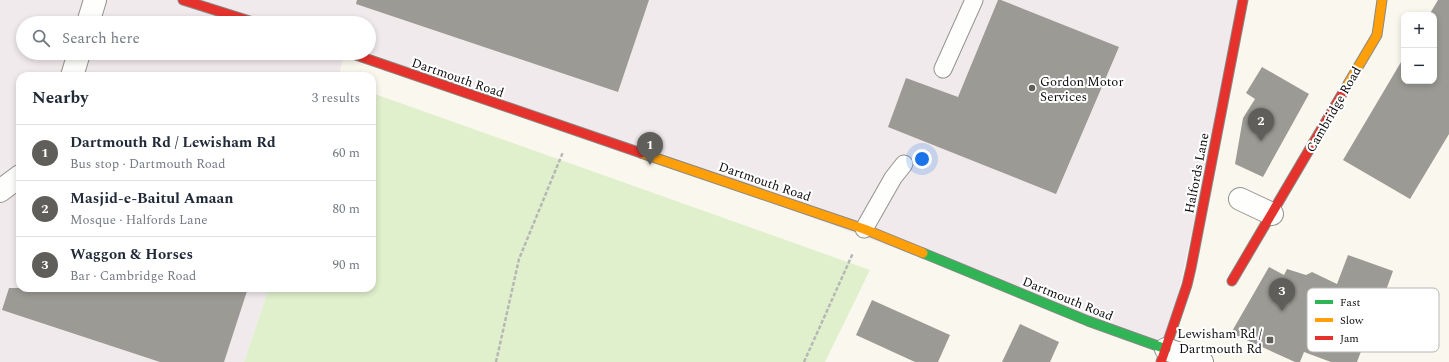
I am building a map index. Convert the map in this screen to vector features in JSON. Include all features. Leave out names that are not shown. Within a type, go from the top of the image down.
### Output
[{"type":"street","points":[[90,16],[95,0]]},
{"type":"street","points":[[183,0],[234,16]]},
{"type":"street","name":"Halfords Lane","points":[[1163,356],[1191,268],[1243,0]]},
{"type":"street","name":"Cambridge Road","points":[[1232,281],[1377,35],[1382,0]]},
{"type":"street","points":[[73,72],[77,60]]},
{"type":"street","name":"Dartmouth Road","points":[[370,60],[864,229],[1088,320],[1163,356]]},
{"type":"street","points":[[0,191],[16,179]]},
{"type":"street","points":[[1240,199],[1272,214]]},
{"type":"street","points":[[1163,356],[1202,362]]},
{"type":"lane","points":[[943,69],[974,0]]},
{"type":"lane","points":[[864,229],[893,178],[904,164]]},
{"type":"path","points":[[496,362],[519,259],[572,130]]},
{"type":"path","points":[[804,362],[864,229]]},
{"type":"shaded area","points":[[0,0],[1243,0],[1166,349],[376,56],[376,16],[16,16],[16,60],[342,60],[340,72],[16,72],[16,292],[268,292],[244,362],[0,362]]},
{"type":"green space","points":[[376,94],[870,270],[825,362],[244,362],[268,292],[376,292]]},
{"type":"building","points":[[357,0],[649,0],[618,92],[356,4]]},
{"type":"building","name":"Gordon Motor Services","points":[[998,0],[1119,47],[1056,194],[888,127],[906,78],[958,97]]},
{"type":"building","points":[[1438,0],[1449,0],[1449,134],[1410,199],[1343,160],[1401,62],[1401,84],[1437,84],[1437,12],[1431,12]]},
{"type":"building","points":[[1262,67],[1309,94],[1263,177],[1235,164],[1243,118],[1255,99],[1246,93]]},
{"type":"building","points":[[1348,255],[1393,271],[1387,288],[1307,288],[1307,352],[1361,352],[1357,362],[1331,362],[1304,352],[1300,362],[1295,362],[1231,333],[1269,267],[1284,275],[1287,269],[1306,275],[1312,272],[1337,284]]},
{"type":"building","points":[[9,288],[16,288],[16,292],[247,292],[224,362],[160,362],[2,310]]},
{"type":"building","points":[[872,300],[950,335],[938,362],[915,362],[856,335]]},
{"type":"building","points":[[1020,324],[1059,342],[1050,362],[1002,362]]},
{"type":"traffic: fast","points":[[923,253],[1088,321],[1166,349]]},
{"type":"traffic: slow","points":[[1345,89],[1377,35],[1382,0]]},
{"type":"traffic: slow","points":[[641,153],[864,229],[923,253]]},
{"type":"traffic: jam","points":[[183,0],[234,16]]},
{"type":"traffic: jam","points":[[1161,362],[1187,285],[1191,268],[1243,0]]},
{"type":"traffic: jam","points":[[370,60],[641,153]]},
{"type":"traffic: jam","points":[[1232,281],[1345,89]]},
{"type":"place","name":"Gordon Motor Services","points":[[1032,88]]},
{"type":"place","name":"Masjid-e-Baitul Amaan","points":[[1261,141]]},
{"type":"place","name":"Dartmouth Rd / Lewisham Rd","points":[[650,165]]},
{"type":"place","name":"Waggon & Horses","points":[[1282,311]]},
{"type":"place","name":"Lewisham Rd / Dartmouth Rd","points":[[1270,340]]}]
